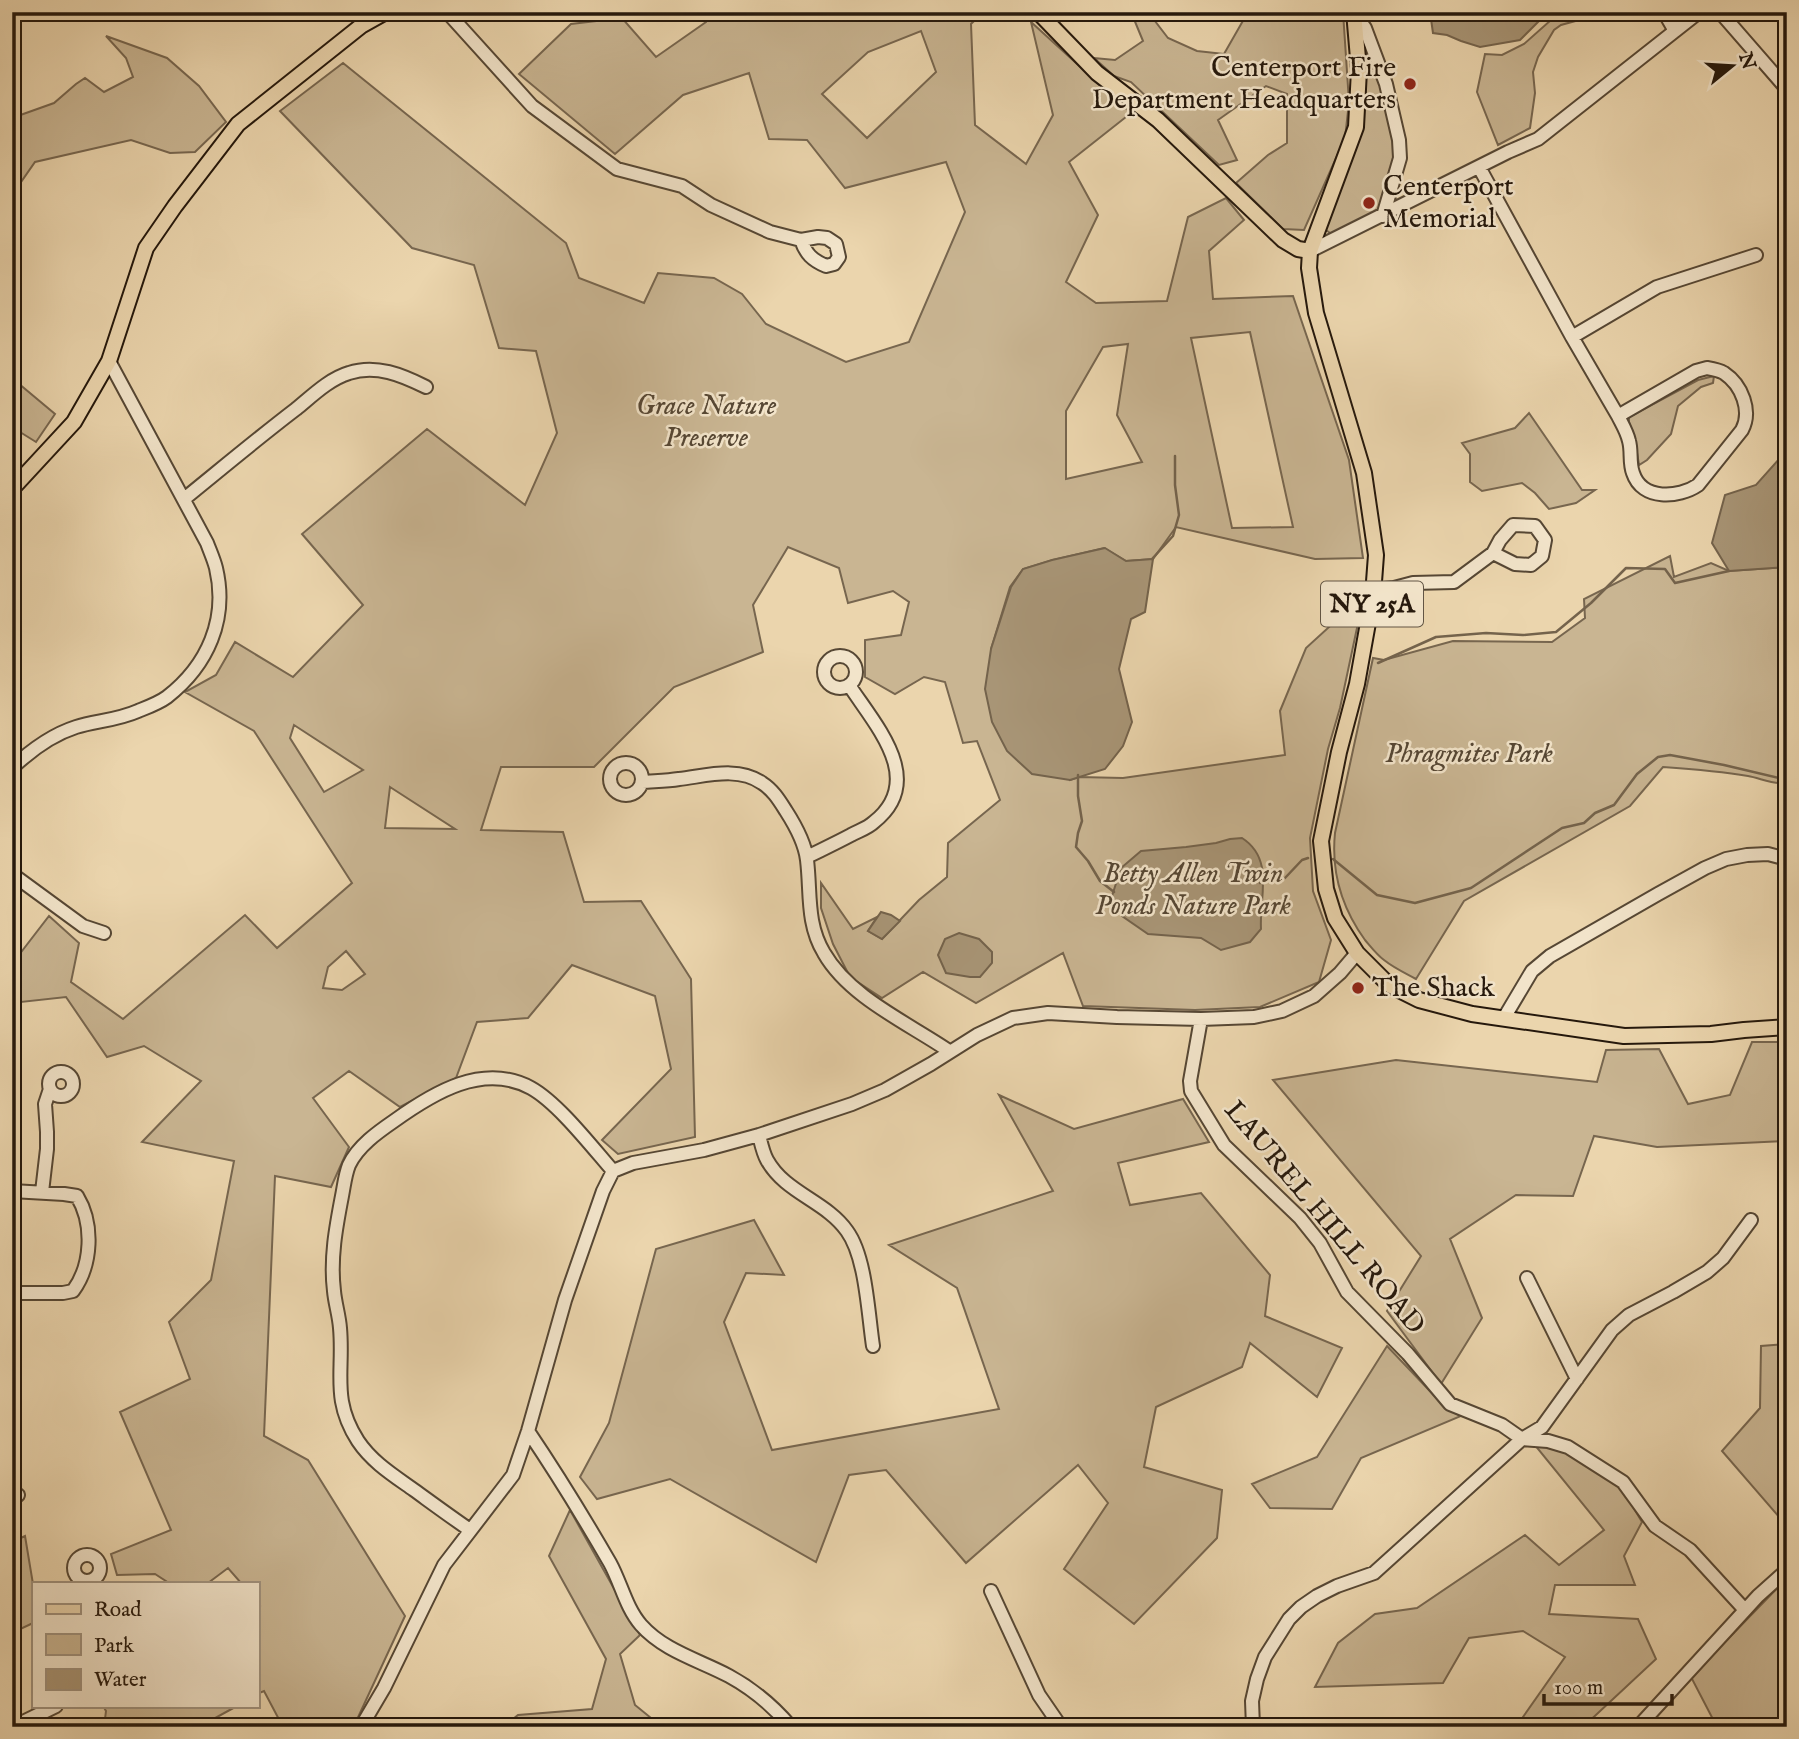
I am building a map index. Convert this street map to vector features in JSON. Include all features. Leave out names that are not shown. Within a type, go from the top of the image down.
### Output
[{"type":"main road","points":[[12,489],[74,422],[109,361],[146,248],[238,124],[361,26],[386,12]]},
{"type":"main road","points":[[1038,12],[1097,73],[1158,120],[1283,240],[1298,249],[1310,251]]},
{"type":"main road","name":"NY 25A","points":[[1354,13],[1359,70],[1356,127],[1310,251],[1309,268],[1315,313],[1364,473],[1376,555],[1374,590],[1357,684],[1339,752],[1321,841],[1326,889],[1335,918],[1357,953],[1389,985],[1419,1000],[1472,1014],[1624,1036],[1711,1034],[1787,1027]]},
{"type":"street","points":[[447,12],[532,106],[617,169],[682,187],[711,205],[771,232],[801,240]]},
{"type":"street","points":[[1664,12],[1675,32]]},
{"type":"street","points":[[1310,251],[1538,139],[1699,12]]},
{"type":"street","points":[[1720,12],[1787,89]]},
{"type":"street","points":[[1354,13],[1365,28],[1386,84],[1399,140],[1400,158],[1383,216]]},
{"type":"street","points":[[1479,167],[1618,416],[1629,440],[1633,473],[1637,481],[1654,493],[1663,495],[1689,491],[1698,485],[1742,430],[1746,405],[1725,373],[1707,368],[1618,416]]},
{"type":"street","points":[[1572,337],[1657,287],[1756,255]]},
{"type":"street","points":[[12,768],[32,750],[53,737],[76,727],[136,713],[166,698],[189,676],[209,649],[217,627],[219,602],[216,569],[207,542],[109,361]]},
{"type":"street","points":[[184,499],[331,382],[349,372],[387,371],[403,375],[426,387]]},
{"type":"street","points":[[1374,590],[1413,583],[1454,582],[1493,553]]},
{"type":"street","points":[[807,857],[872,824],[883,814],[897,788],[897,769],[893,754],[849,685]]},
{"type":"street","points":[[642,782],[729,773],[746,775],[760,781],[774,792],[801,838],[807,857],[810,916],[824,954],[853,987],[949,1051]]},
{"type":"street","points":[[1504,1018],[1532,971],[1550,956],[1658,894],[1726,859],[1768,854],[1787,859]]},
{"type":"street","points":[[12,874],[83,926],[104,933]]},
{"type":"street","points":[[361,1727],[384,1688],[444,1565],[513,1475],[565,1300],[603,1191],[613,1171],[633,1163],[704,1150],[759,1135],[852,1104],[885,1090],[976,1035],[1013,1018],[1048,1013],[1117,1017],[1254,1017],[1282,1011],[1314,996],[1340,974],[1357,953]]},
{"type":"street","name":"LAUREL HILL ROAD","points":[[1201,1018],[1190,1082],[1191,1091],[1224,1146],[1300,1218],[1320,1243],[1347,1292],[1408,1354],[1450,1404],[1502,1425],[1522,1439]]},
{"type":"street","points":[[470,1530],[375,1461],[359,1442],[349,1423],[340,1391],[340,1328],[332,1264],[349,1166],[370,1139],[436,1094],[455,1085],[504,1079],[532,1089],[551,1104],[613,1171]]},
{"type":"street","points":[[42,1192],[47,1149],[44,1104],[50,1089]]},
{"type":"street","points":[[759,1135],[767,1160],[782,1179],[821,1205],[849,1233],[861,1264],[873,1346]]},
{"type":"street","points":[[12,1191],[77,1196],[83,1206],[89,1236],[85,1268],[81,1281],[73,1291],[12,1293]]},
{"type":"street","points":[[1253,1727],[1252,1702],[1257,1679],[1265,1657],[1289,1619],[1317,1596],[1374,1573],[1522,1439],[1542,1427],[1612,1330],[1629,1315],[1707,1272],[1723,1258],[1751,1220]]},
{"type":"street","points":[[1527,1278],[1577,1379]]},
{"type":"street","points":[[528,1431],[572,1498],[611,1566],[631,1612],[642,1626],[659,1640],[730,1677],[761,1698],[791,1727]]},
{"type":"street","points":[[1522,1439],[1548,1441],[1568,1447],[1623,1482],[1655,1526],[1690,1550],[1745,1610]]},
{"type":"street","points":[[1643,1725],[1745,1610],[1787,1570]]},
{"type":"street","points":[[991,1591],[1039,1695],[1061,1727]]},
{"type":"street","points":[[13,1727],[52,1708]]},
{"type":"green space","points":[[706,12],[983,12],[971,24],[975,125],[1026,164],[1053,115],[1031,22],[1131,113],[1069,162],[1098,215],[1066,282],[1096,303],[1167,301],[1188,217],[1226,198],[1244,220],[1209,251],[1213,299],[1293,296],[1349,460],[1363,558],[1315,559],[1176,527],[1153,559],[1126,561],[1104,548],[1023,569],[1010,587],[991,649],[1070,780],[1079,777],[1123,778],[1285,755],[1280,711],[1306,648],[1364,595],[1310,838],[1313,891],[1331,940],[1319,982],[1260,1007],[1195,1010],[1083,1006],[1063,953],[976,1003],[923,972],[882,998],[850,977],[833,944],[821,908],[821,883],[853,929],[877,917],[868,931],[882,939],[919,900],[947,877],[948,843],[1000,800],[977,741],[963,743],[945,682],[924,677],[895,694],[865,677],[865,640],[901,635],[909,602],[893,591],[848,603],[839,568],[788,547],[753,605],[763,652],[674,687],[594,767],[501,767],[481,830],[563,832],[584,902],[641,901],[691,979],[695,1137],[618,1154],[602,1140],[671,1069],[655,996],[572,965],[528,1018],[477,1022],[456,1078],[400,1107],[349,1071],[313,1098],[349,1147],[331,1187],[275,1176],[264,1436],[308,1460],[405,1616],[354,1726],[283,1727],[264,1691],[259,1693],[259,1582],[240,1582],[228,1568],[209,1582],[167,1582],[155,1574],[117,1575],[111,1554],[171,1530],[120,1412],[190,1379],[169,1322],[211,1280],[234,1161],[142,1142],[201,1081],[144,1046],[107,1057],[66,997],[12,1003],[12,964],[49,916],[79,943],[71,982],[123,1019],[245,915],[277,948],[352,883],[254,731],[185,692],[216,675],[235,642],[293,677],[363,605],[302,534],[427,429],[525,505],[557,433],[536,351],[499,348],[474,265],[412,248],[280,111],[343,63],[566,243],[579,278],[644,303],[658,273],[714,278],[742,294],[766,324],[846,362],[909,342],[965,212],[946,162],[845,188],[807,140],[769,139],[749,73],[683,95],[615,154],[519,74],[571,24],[622,18],[656,57],[706,22]],"holes":[[[921,31],[936,72],[867,138],[822,94],[868,52]],[[1250,332],[1293,527],[1232,528],[1191,338]],[[1128,344],[1117,415],[1142,462],[1066,479],[1066,411],[1103,347]],[[294,725],[363,770],[324,792],[290,738]],[[390,787],[455,829],[385,828]],[[346,951],[365,974],[342,990],[323,988],[328,967]]]},
{"type":"green space","points":[[1131,12],[1148,12],[1168,38],[1197,51],[1224,54],[1248,12],[1343,12],[1349,102],[1345,138],[1304,230],[1283,229],[1236,183],[1268,155],[1287,143],[1287,94],[1266,86],[1218,120],[1237,160],[1219,165],[1131,82],[1114,76],[1094,58],[1115,60],[1143,41]]},
{"type":"green space","points":[[1560,12],[1590,12],[1579,20],[1554,30],[1538,57],[1533,72],[1535,93],[1530,128],[1498,145],[1477,92],[1485,54],[1502,55],[1524,44]]},
{"type":"green space","points":[[1357,21],[1383,83],[1398,156],[1381,209],[1333,235],[1323,228],[1346,171]]},
{"type":"green space","points":[[106,36],[167,58],[199,86],[226,122],[195,152],[170,153],[131,140],[35,162],[12,195],[12,118],[54,103],[85,78],[104,92],[133,77],[126,58]]},
{"type":"green space","points":[[1714,376],[1713,383],[1701,387],[1678,406],[1671,434],[1639,465],[1629,417],[1698,380]]},
{"type":"green space","points":[[12,378],[55,414],[36,442],[12,427]]},
{"type":"green space","points":[[1529,413],[1582,490],[1595,490],[1576,503],[1549,509],[1522,483],[1482,491],[1470,482],[1470,454],[1462,443],[1515,428]]},
{"type":"green space","name":"Phragmites Park","points":[[1670,556],[1674,577],[1711,563],[1729,571],[1787,567],[1787,783],[1727,773],[1663,767],[1630,806],[1464,901],[1416,979],[1388,963],[1365,940],[1350,915],[1340,889],[1334,847],[1373,658],[1384,660],[1453,641],[1552,642],[1585,618],[1584,599]]},
{"type":"green space","points":[[1752,1042],[1787,1042],[1787,1141],[1657,1147],[1594,1136],[1573,1196],[1516,1195],[1450,1239],[1482,1318],[1441,1384],[1387,1311],[1421,1256],[1273,1080],[1396,1060],[1597,1082],[1606,1050],[1659,1049],[1688,1104],[1730,1095]]},
{"type":"green space","points":[[999,1095],[1074,1129],[1183,1099],[1209,1142],[1118,1163],[1130,1205],[1201,1193],[1270,1275],[1265,1316],[1342,1348],[1317,1397],[1250,1343],[1242,1367],[1156,1407],[1144,1467],[1222,1490],[1217,1538],[1134,1624],[1064,1569],[1108,1503],[1078,1465],[966,1563],[886,1470],[849,1475],[816,1562],[670,1479],[597,1499],[580,1477],[609,1423],[656,1249],[754,1220],[784,1275],[746,1273],[724,1322],[772,1450],[999,1409],[957,1288],[889,1245],[1053,1191]]},
{"type":"green space","points":[[1787,1344],[1787,1462],[1784,1465],[1787,1469],[1787,1526],[1722,1451],[1760,1408],[1761,1346]]},
{"type":"green space","points":[[1387,1346],[1446,1408],[1461,1416],[1361,1458],[1332,1509],[1270,1508],[1252,1484],[1317,1457]]},
{"type":"green space","points":[[1534,1444],[1569,1453],[1623,1490],[1642,1522],[1624,1556],[1635,1585],[1555,1585],[1549,1614],[1638,1619],[1656,1659],[1583,1727],[1516,1727],[1565,1657],[1523,1631],[1469,1638],[1443,1683],[1315,1687],[1338,1643],[1375,1614],[1417,1608],[1525,1535],[1559,1565],[1604,1530]]},
{"type":"green space","points":[[570,1510],[640,1635],[620,1654],[635,1705],[662,1727],[503,1727],[518,1715],[592,1709],[606,1659],[549,1556]]},
{"type":"green space","points":[[25,1536],[33,1582],[32,1623],[12,1633],[12,1542]]},
{"type":"green space","points":[[1787,1578],[1787,1727],[1717,1727],[1691,1677]]},
{"type":"green space","points":[[104,1708],[233,1708],[199,1727],[104,1727]]},
{"type":"water","points":[[1430,12],[1548,12],[1520,40],[1480,47],[1433,33]]},
{"type":"water","points":[[1787,450],[1787,567],[1729,571],[1712,543],[1725,495],[1756,485]]},
{"type":"water","points":[[1105,548],[1126,561],[1153,559],[1145,612],[1131,619],[1119,669],[1132,722],[1123,746],[1105,769],[1070,780],[1032,774],[1007,751],[992,722],[985,689],[991,649],[1011,587],[1023,569]]},
{"type":"water","points":[[1242,838],[1259,857],[1263,880],[1261,929],[1250,942],[1221,950],[1201,938],[1148,934],[1122,916],[1112,896],[1121,868],[1141,851]]},
{"type":"water","points":[[881,912],[900,921],[882,939],[868,931]]},
{"type":"water","points":[[959,933],[979,939],[992,952],[992,963],[980,977],[946,973],[938,955],[945,939]]},
{"type":"waterway","points":[[1152,559],[1173,536],[1179,515],[1175,456]]},
{"type":"waterway","points":[[1378,663],[1436,637],[1556,632],[1591,603],[1626,568],[1665,569],[1675,583],[1729,571]]},
{"type":"waterway","points":[[1333,859],[1377,895],[1415,903],[1471,888],[1562,828],[1584,823],[1595,813],[1614,805],[1637,774],[1658,757],[1670,755],[1787,780]]},
{"type":"waterway","points":[[1078,775],[1082,821],[1076,847],[1100,881],[1114,892]]},
{"type":"waterway","points":[[1260,883],[1285,878],[1302,860],[1308,858]]},
{"type":"place","name":"Centerport Fire Department Headquarters","points":[[1410,84]]},
{"type":"place","name":"Centerport Memorial","points":[[1369,203]]},
{"type":"place","name":"The Shack","points":[[1358,988]]},
{"type":"park label","name":"Grace Nature Preserve","points":[[706,422]]},
{"type":"park label","name":"Betty Allen Twin Ponds Nature Park","points":[[1193,890]]}]
